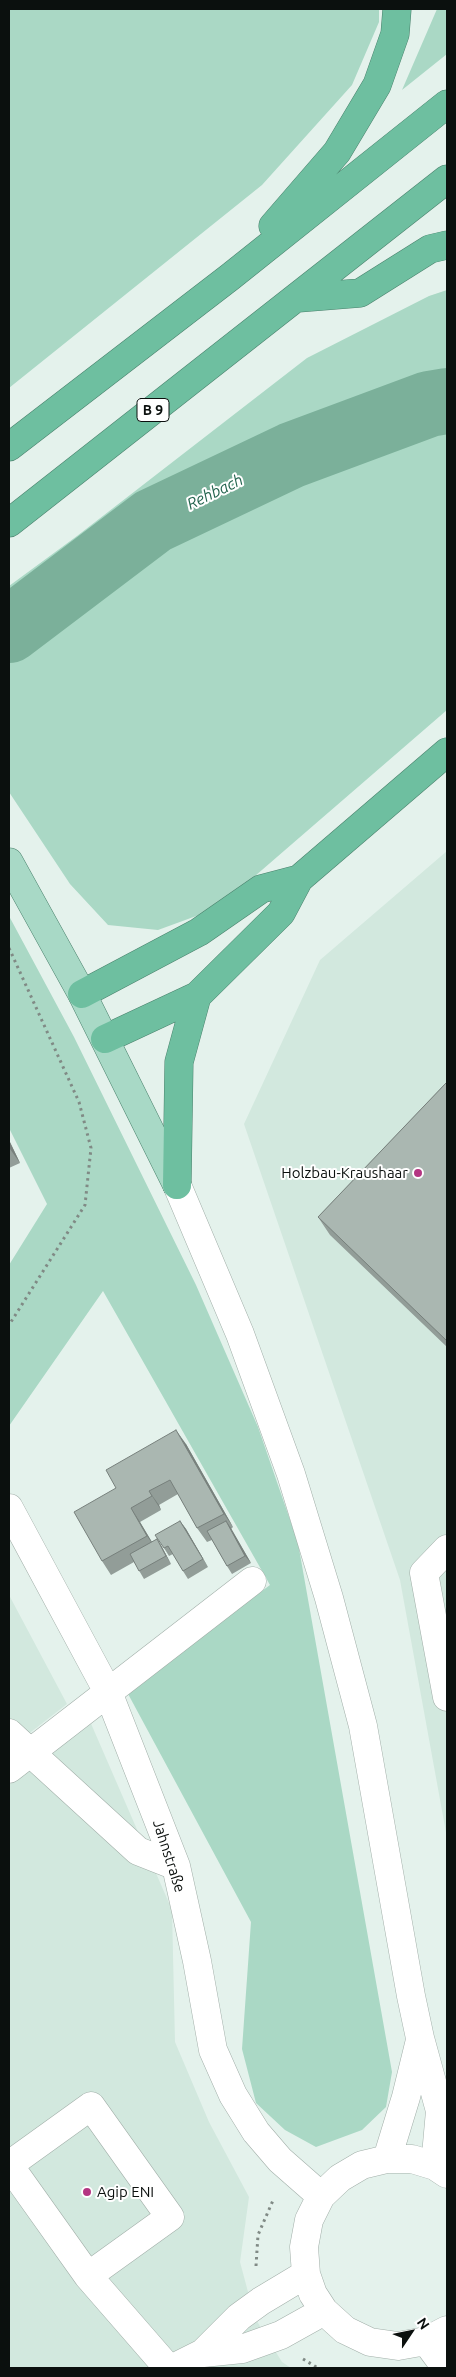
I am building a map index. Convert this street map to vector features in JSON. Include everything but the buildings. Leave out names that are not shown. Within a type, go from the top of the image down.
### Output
[{"type":"highway","points":[[230,277],[337,152],[377,85],[395,34],[397,9]]},
{"type":"highway","points":[[9,447],[230,277],[447,104]]},
{"type":"highway","name":"B 9","points":[[9,523],[298,298],[447,179]]},
{"type":"highway","points":[[298,298],[360,293],[430,249],[447,245]]},
{"type":"highway","points":[[105,1038],[196,996],[281,913],[299,879],[447,752]]},
{"type":"highway","points":[[82,994],[199,932],[261,889],[299,879]]},
{"type":"highway","points":[[177,1185],[179,1062],[196,996]]},
{"type":"main road","points":[[9,862],[105,1038],[177,1185]]},
{"type":"street","points":[[177,1185],[240,1334],[291,1474],[329,1598],[363,1726],[420,2038],[440,2111],[441,2170],[412,2159],[387,2159],[362,2165],[340,2178],[321,2196],[308,2220],[304,2247],[306,2274],[313,2294],[324,2311],[345,2330],[370,2342],[398,2346],[436,2336],[446,2368]]},
{"type":"street","name":"Jahnstraße","points":[[9,1508],[108,1692],[176,1866],[197,1961],[213,2050],[233,2095],[256,2132],[280,2160],[321,2196]]},
{"type":"street","points":[[447,1549],[424,1573],[447,1697]]},
{"type":"street","points":[[9,1769],[252,1581]]},
{"type":"street","points":[[9,1733],[31,1751],[138,1851],[176,1866]]},
{"type":"street","points":[[387,2159],[406,2098],[420,2038]]},
{"type":"street","points":[[88,2276],[170,2217],[91,2106],[9,2165],[88,2276],[168,2368]]},
{"type":"street","points":[[173,2368],[203,2353],[238,2317],[306,2274]]},
{"type":"street","points":[[203,2353],[242,2349],[281,2335],[324,2311]]},
{"type":"path","points":[[9,948],[79,1102],[91,1148],[85,1205],[9,1325]]},
{"type":"shaded area","points":[[447,851],[447,1838],[400,1580],[244,1124],[320,960]]},
{"type":"shaded area","points":[[9,1595],[67,1704],[9,1749]]},
{"type":"shaded area","points":[[89,1719],[172,1910],[175,2042],[209,2122],[249,2197],[240,2262],[255,2318],[282,2362],[291,2368],[9,2368],[9,1785]]},
{"type":"green space","points":[[9,9],[379,9],[379,22],[352,85],[262,185],[9,388]]},
{"type":"green space","points":[[437,9],[447,9],[447,54],[402,90]]},
{"type":"green space","points":[[447,290],[447,710],[218,908],[158,930],[108,925],[70,884],[9,792],[9,586],[77,536],[307,358],[429,296]]},
{"type":"green space","points":[[9,916],[74,1037],[196,1285],[258,1427],[298,1543],[392,2072],[386,2107],[362,2130],[316,2147],[285,2130],[256,2103],[242,2049],[251,1922],[127,1692],[270,1585],[103,1291],[9,1426],[9,1265],[47,1204],[9,1128]]},
{"type":"waterway","name":"Rehbach","points":[[9,630],[153,521],[292,455],[429,404],[447,401]]},
{"type":"place","name":"Holzbau-Kraushaar","points":[[418,1173]]},
{"type":"place","name":"Agip ENI","points":[[87,2192]]}]
